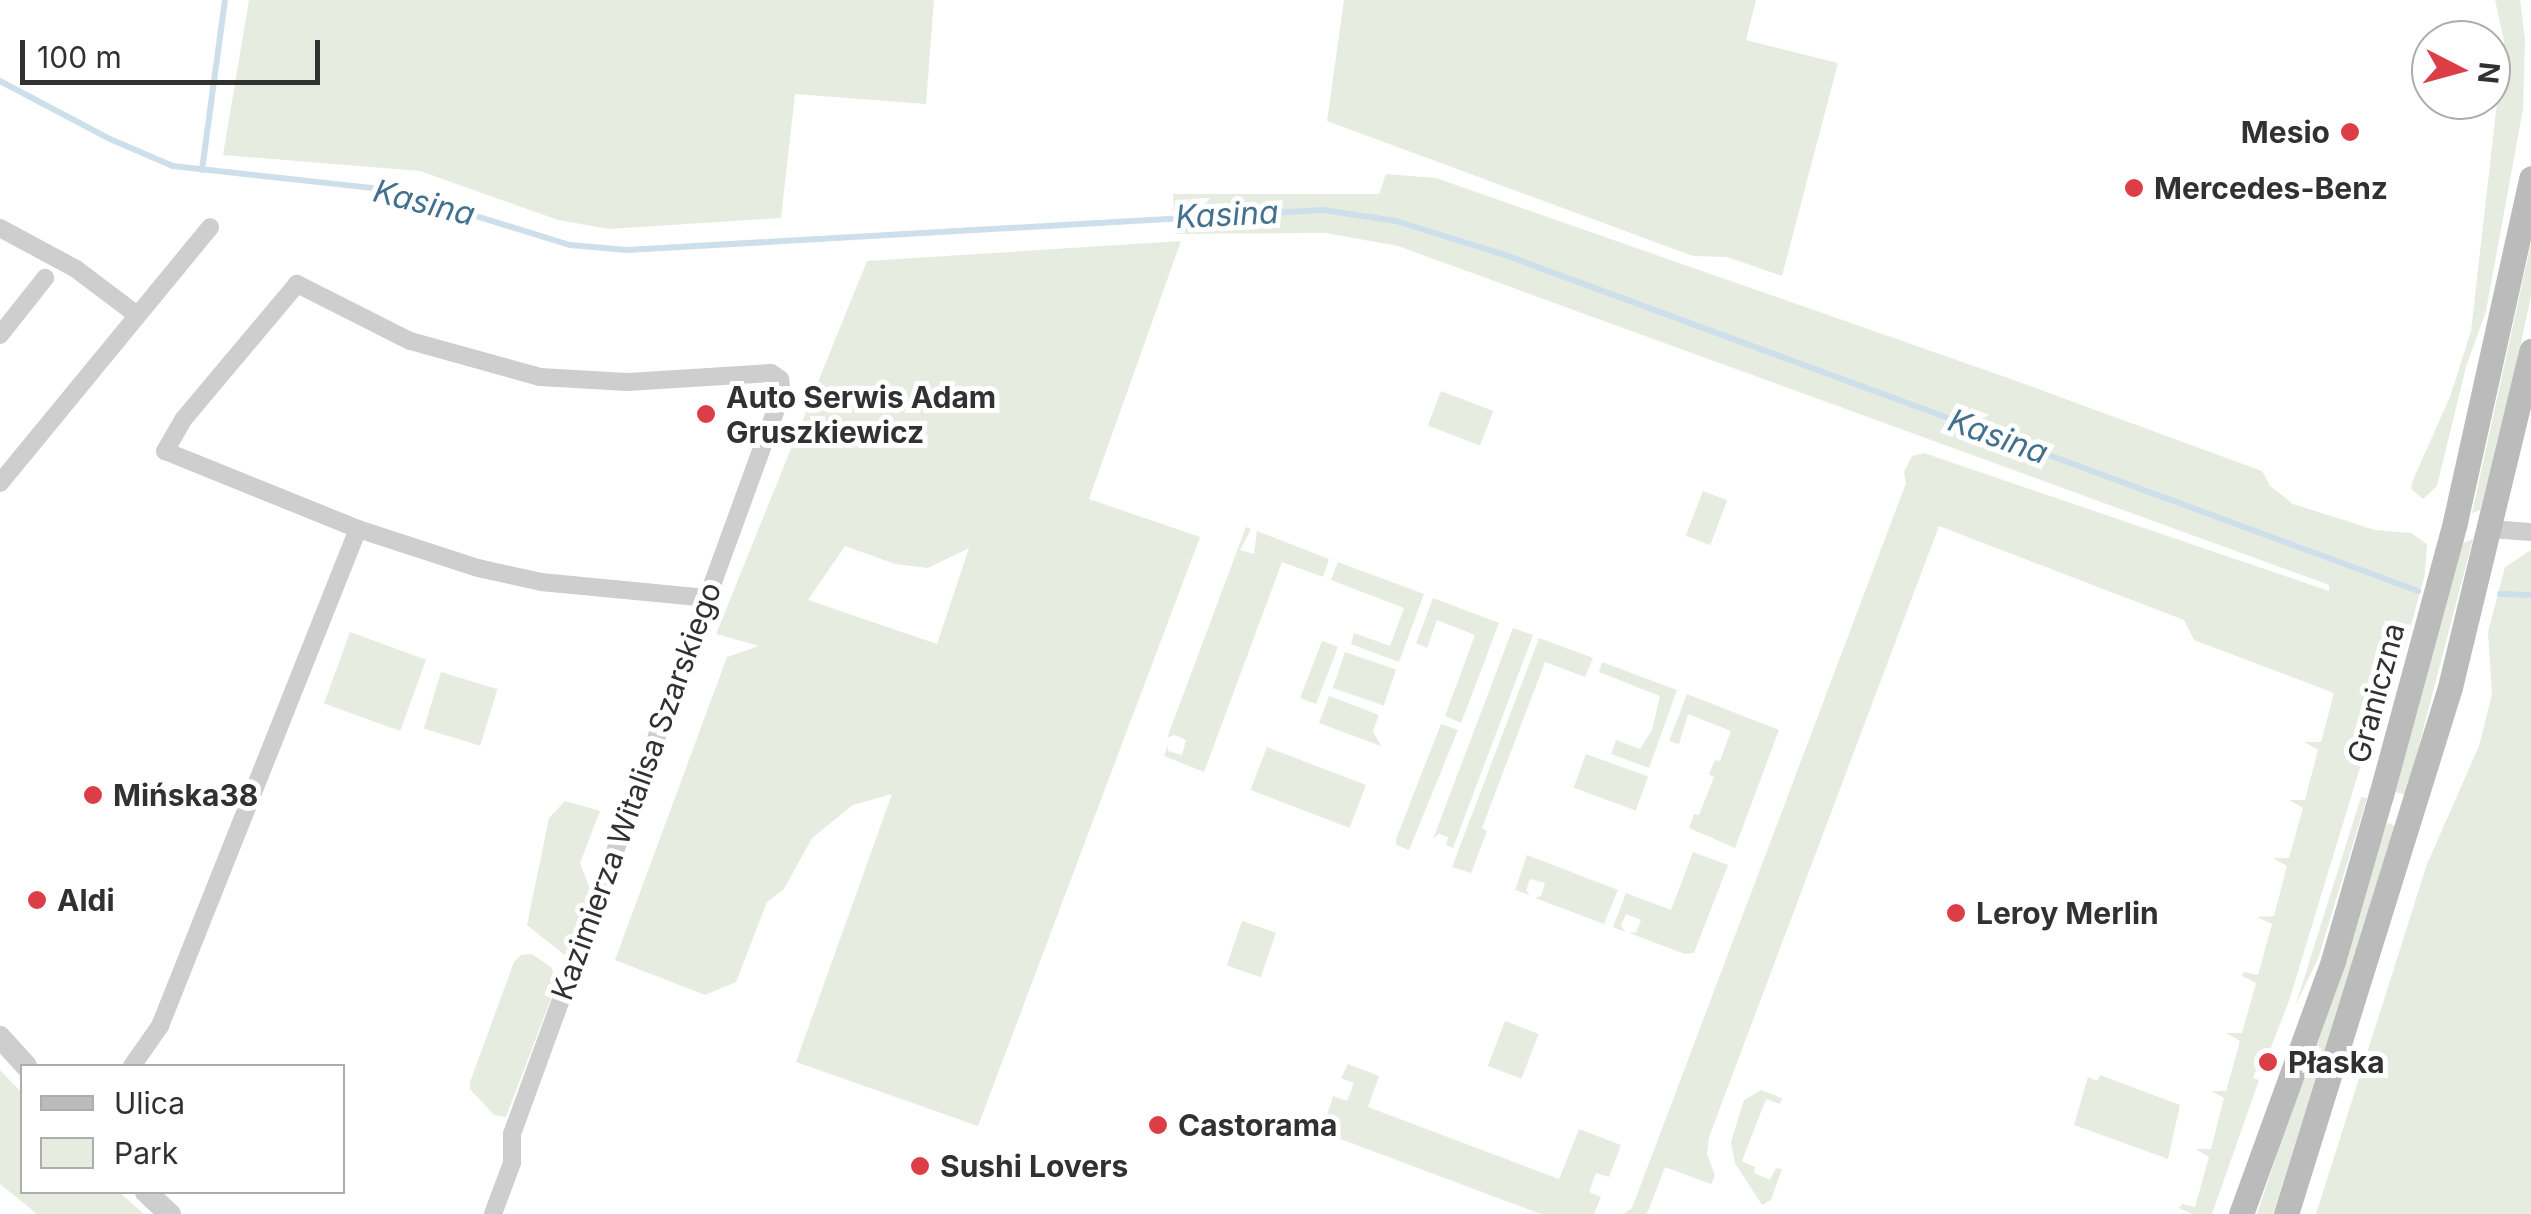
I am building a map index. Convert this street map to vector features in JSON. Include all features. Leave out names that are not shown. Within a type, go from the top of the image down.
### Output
[{"type":"main road","name":"Graniczna","points":[[2241,1214],[2332,961],[2388,769],[2456,522],[2531,178]]},
{"type":"main road","points":[[2286,1214],[2410,824],[2491,530],[2531,351]]},
{"type":"street","points":[[0,483],[210,226]]},
{"type":"street","points":[[0,228],[76,269],[138,315]]},
{"type":"street","points":[[0,336],[45,278]]},
{"type":"street","name":"Kazimierza Witalisa Szarskiego","points":[[358,529],[165,451],[183,420],[297,284],[410,341],[540,377],[627,382],[770,373],[780,379],[782,392],[512,1134],[512,1163],[493,1214]]},
{"type":"street","points":[[133,1064],[160,1026],[358,529],[508,575],[706,598]]},
{"type":"street","points":[[2491,530],[2531,532]]},
{"type":"street","points":[[0,1037],[24,1064]]},
{"type":"street","points":[[148,1194],[170,1214]]},
{"type":"green space","points":[[249,0],[934,0],[926,104],[795,94],[781,218],[609,229],[558,220],[420,171],[223,155]]},
{"type":"green space","points":[[1344,0],[1756,0],[1746,40],[1838,63],[1782,276],[1727,257],[1693,256],[1327,121]]},
{"type":"green space","points":[[2495,0],[2520,0],[2525,40],[2523,109],[2486,311],[2466,367],[2437,486],[2423,499],[2411,489],[2413,480],[2450,397],[2471,331],[2495,120],[2511,120],[2511,20],[2499,20]]},
{"type":"green space","points":[[1386,174],[1436,178],[2011,379],[2262,471],[2270,486],[2293,504],[2375,530],[2411,533],[2427,544],[2425,574],[2402,658],[2379,705],[2289,1001],[2264,1065],[2258,1065],[2253,1078],[2259,1080],[2212,1214],[2192,1214],[2179,1208],[2182,1204],[2195,1207],[2209,1157],[2195,1149],[2211,1149],[2224,1098],[2211,1091],[2226,1091],[2240,1041],[2226,1033],[2242,1033],[2256,983],[2242,976],[2244,972],[2258,975],[2272,924],[2257,917],[2274,916],[2287,866],[2273,858],[2289,858],[2303,808],[2289,800],[2305,800],[2318,750],[2304,742],[2321,742],[2334,693],[2194,640],[2184,620],[1939,526],[1709,1137],[1707,1154],[1715,1176],[1711,1184],[1665,1167],[1647,1214],[1623,1214],[1632,1208],[1906,483],[1904,472],[1912,456],[1924,453],[2329,591],[2329,585],[1398,246],[1326,233],[1175,234],[1173,194],[1379,194]]},
{"type":"green space","points":[[1181,241],[1089,499],[1200,537],[978,1126],[796,1062],[892,794],[853,805],[812,838],[784,889],[767,902],[736,982],[705,995],[615,960],[727,657],[759,646],[716,634],[867,261]],"holes":[[[845,546],[895,564],[928,568],[969,548],[937,644],[808,600]]]},
{"type":"green space","points":[[2531,243],[2531,296],[2516,366],[2480,510],[2472,513]]},
{"type":"green space","points":[[1441,391],[1493,411],[1480,446],[1428,426]]},
{"type":"green space","points":[[1703,491],[1727,500],[1710,545],[1686,536]]},
{"type":"green space","points":[[1246,527],[1251,529],[1240,550],[1254,554],[1257,531],[1329,559],[1323,577],[1282,562],[1204,772],[1164,756],[1168,745],[1168,751],[1182,755],[1186,740],[1174,735],[1167,738]]},
{"type":"green space","points":[[2473,539],[2406,795],[2395,792],[2463,543]]},
{"type":"green space","points":[[2531,550],[2531,1214],[2316,1214],[2427,864],[2479,746],[2492,694],[2488,632],[2505,567]]},
{"type":"green space","points":[[1338,562],[1424,594],[1399,662],[1351,644],[1354,633],[1390,646],[1404,608],[1331,580]]},
{"type":"green space","points":[[1433,598],[1499,623],[1461,723],[1445,716],[1475,635],[1437,620],[1427,648],[1416,643]]},
{"type":"green space","points":[[1513,628],[1533,635],[1453,848],[1446,845],[1448,837],[1439,834],[1433,839]]},
{"type":"green space","points":[[350,632],[426,660],[400,731],[324,703]]},
{"type":"green space","points":[[1539,638],[1593,658],[1585,677],[1545,662],[1482,828],[1487,831],[1471,873],[1452,867]]},
{"type":"green space","points":[[1322,641],[1338,647],[1316,704],[1300,698]]},
{"type":"green space","points":[[1345,652],[1396,670],[1384,706],[1333,688]]},
{"type":"green space","points":[[1602,662],[1677,690],[1649,768],[1611,754],[1616,740],[1640,749],[1652,730],[1660,696],[1599,672]]},
{"type":"green space","points":[[441,672],[497,689],[480,746],[424,728]]},
{"type":"green space","points":[[1687,694],[1779,730],[1735,848],[1689,828],[1694,814],[1699,815],[1714,777],[1709,774],[1715,760],[1720,761],[1731,731],[1688,714],[1679,744],[1669,741]]},
{"type":"green space","points":[[1329,696],[1379,715],[1373,731],[1381,746],[1319,723]]},
{"type":"green space","points":[[1441,724],[1458,730],[1409,850],[1396,845],[1396,839]]},
{"type":"green space","points":[[1267,747],[1366,785],[1349,828],[1251,790]]},
{"type":"green space","points":[[1586,754],[1648,777],[1636,810],[1574,788]]},
{"type":"green space","points":[[2361,797],[2367,798],[2318,959],[2296,1004]]},
{"type":"green space","points":[[565,801],[600,811],[580,863],[590,889],[567,957],[527,925],[549,818]]},
{"type":"green space","points":[[2387,823],[2397,826],[2273,1214],[2257,1214]]},
{"type":"green space","points":[[1693,852],[1728,865],[1694,953],[1685,954],[1629,933],[1636,932],[1641,920],[1626,914],[1621,925],[1625,932],[1613,927],[1626,893],[1671,910]]},
{"type":"green space","points":[[1527,855],[1618,890],[1604,924],[1535,898],[1541,896],[1545,883],[1530,879],[1526,890],[1530,895],[1515,890]]},
{"type":"green space","points":[[1242,921],[1276,933],[1261,977],[1227,965]]},
{"type":"green space","points":[[532,954],[551,967],[558,980],[506,1117],[494,1115],[470,1089],[470,1082],[514,962],[521,955]]},
{"type":"green space","points":[[1505,1021],[1539,1034],[1521,1079],[1488,1066]]},
{"type":"green space","points":[[1348,1064],[1379,1076],[1368,1107],[1559,1179],[1579,1129],[1621,1145],[1609,1177],[1596,1173],[1589,1192],[1601,1197],[1594,1214],[1541,1214],[1330,1135],[1325,1122],[1333,1096],[1347,1101],[1354,1083],[1341,1078]]},
{"type":"green space","points":[[0,1070],[20,1091],[20,1194],[121,1194],[144,1214],[37,1214],[0,1184]]},
{"type":"green space","points":[[2100,1075],[2180,1105],[2168,1159],[2074,1125],[2088,1077],[2097,1081]]},
{"type":"green space","points":[[1761,1090],[1782,1098],[1780,1104],[1766,1099],[1742,1161],[1755,1167],[1754,1173],[1770,1180],[1776,1168],[1782,1169],[1771,1200],[1762,1205],[1735,1163],[1731,1142],[1744,1100]]},
{"type":"waterway","points":[[202,170],[225,0]]},
{"type":"waterway","name":"Kasina","points":[[0,81],[110,139],[173,166],[392,190],[570,245],[627,250],[1323,210],[1396,221],[1505,255],[2418,591]]},
{"type":"waterway","name":"Kasina","points":[[2500,594],[2531,595]]},
{"type":"place","name":"Mesio","points":[[2350,132]]},
{"type":"place","name":"Mercedes-Benz","points":[[2134,188]]},
{"type":"place","name":"Auto Serwis Adam Gruszkiewicz","points":[[706,414]]},
{"type":"place","name":"Mińska38","points":[[93,795]]},
{"type":"place","name":"Aldi","points":[[37,900]]},
{"type":"place","name":"Leroy Merlin","points":[[1956,913]]},
{"type":"place","name":"Płaska","points":[[2268,1062]]},
{"type":"place","name":"Castorama","points":[[1158,1125]]},
{"type":"place","name":"Sushi Lovers","points":[[920,1166]]}]
